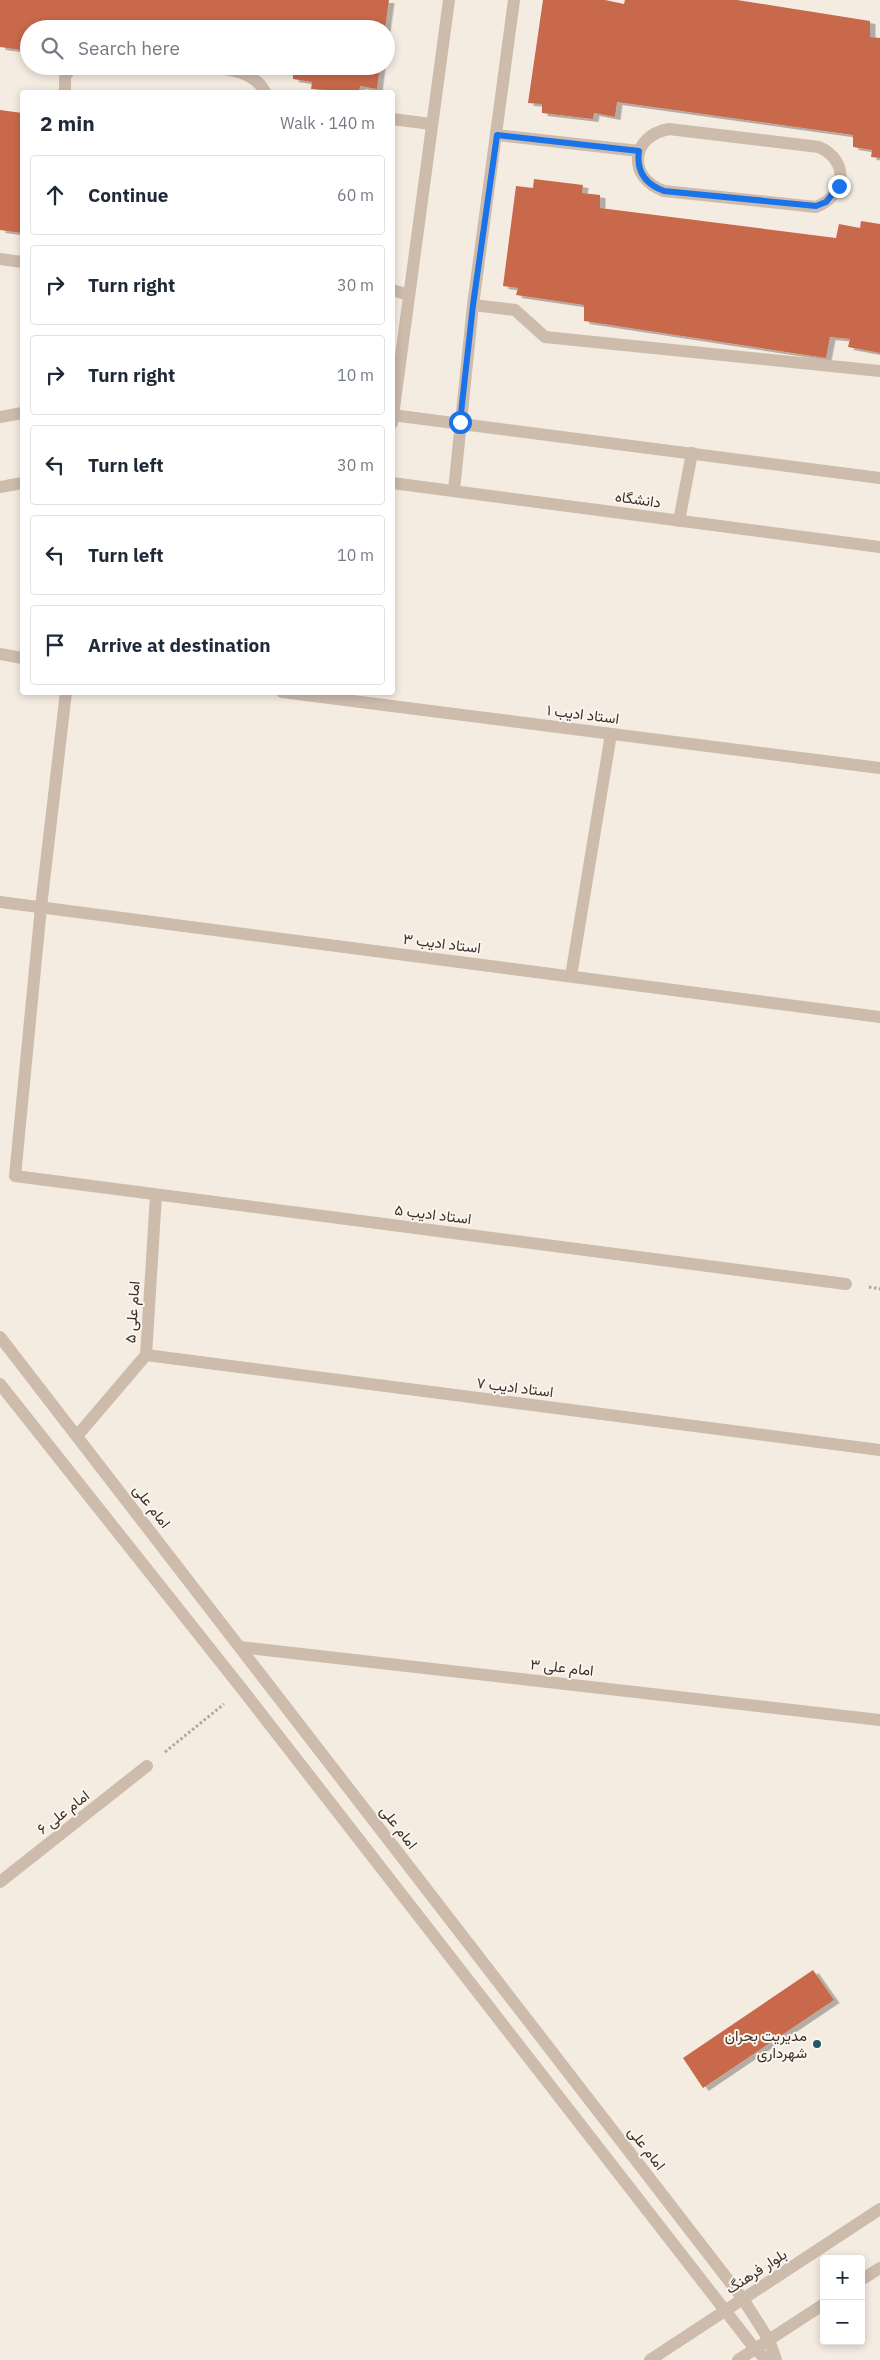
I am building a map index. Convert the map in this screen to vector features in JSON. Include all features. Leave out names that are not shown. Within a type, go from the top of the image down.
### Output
[{"type":"street","points":[[395,402],[448,0]]},
{"type":"street","points":[[454,490],[473,305],[514,0]]},
{"type":"street","points":[[65,90],[66,75]]},
{"type":"street","points":[[249,75],[254,78],[263,90]]},
{"type":"street","points":[[395,119],[431,124]]},
{"type":"street","points":[[669,129],[819,147],[835,158],[839,167],[839,186],[826,202],[816,206],[664,191],[654,187],[643,176],[638,162],[639,151],[650,135],[669,129]]},
{"type":"street","points":[[497,135],[639,151]]},
{"type":"street","points":[[0,259],[20,262]]},
{"type":"street","points":[[395,291],[409,296]]},
{"type":"street","points":[[473,305],[515,310],[545,336],[880,372]]},
{"type":"street","points":[[0,416],[20,413]]},
{"type":"street","points":[[395,417],[460,422],[880,478]]},
{"type":"street","points":[[679,521],[692,453]]},
{"type":"street","points":[[0,487],[20,483]]},
{"type":"street","name":"دانشگاه","points":[[395,483],[880,547]]},
{"type":"street","points":[[0,654],[20,658]]},
{"type":"street","points":[[41,907],[66,695]]},
{"type":"street","name":"استاد ادیب ۱","points":[[306,695],[880,768]]},
{"type":"street","points":[[571,976],[611,734]]},
{"type":"street","name":"استاد ادیب ۳","points":[[0,902],[880,1017]]},
{"type":"street","name":"استاد ادیب ۵","points":[[41,907],[15,1176],[846,1284]]},
{"type":"street","name":"امام علی ۵","points":[[77,1436],[146,1355],[156,1195]]},
{"type":"street","name":"امام علی","points":[[0,1337],[743,2299],[769,2340],[776,2360]]},
{"type":"street","name":"استاد ادیب ۷","points":[[146,1355],[880,1450]]},
{"type":"street","points":[[0,1384],[242,1689],[755,2349],[767,2360]]},
{"type":"street","name":"امام علی ۳","points":[[240,1647],[880,1720]]},
{"type":"street","name":"امام علی ۶","points":[[0,1882],[147,1766]]},
{"type":"street","name":"بلوار فرهنگ","points":[[650,2360],[880,2209]]},
{"type":"street","points":[[865,2277],[880,2268]]},
{"type":"street","points":[[738,2360],[820,2307]]},
{"type":"path","points":[[147,1766],[242,1689]]},
{"type":"building","points":[[0,0],[389,0],[386,20],[20,20],[20,50],[0,47]]},
{"type":"building","points":[[543,0],[605,0],[624,4],[625,0],[737,0],[870,21],[870,37],[880,38],[880,158],[871,157],[872,150],[853,147],[853,135],[617,102],[615,117],[594,113],[593,119],[542,113],[542,104],[528,103]]},
{"type":"building","points":[[293,75],[379,75],[377,89],[360,86],[359,90],[311,89],[312,82],[293,79]]},
{"type":"building","points":[[0,110],[20,113],[20,233],[0,230]]},
{"type":"building","points":[[534,179],[583,185],[582,193],[600,195],[600,208],[836,238],[839,224],[860,228],[861,221],[880,224],[880,353],[848,347],[850,339],[830,337],[826,358],[584,321],[584,305],[516,295],[518,288],[503,286],[516,186],[533,188]]},
{"type":"building","points":[[813,1970],[834,2000],[703,2088],[683,2058]]},
{"type":"place","name":"مدیریت بحران شهرداری","points":[[817,2044]]},
{"type":"route","points":[[460,422],[473,305],[497,135],[639,151],[638,162],[640,172],[646,181],[664,191],[816,206],[826,202],[834,195],[839,186]]}]
